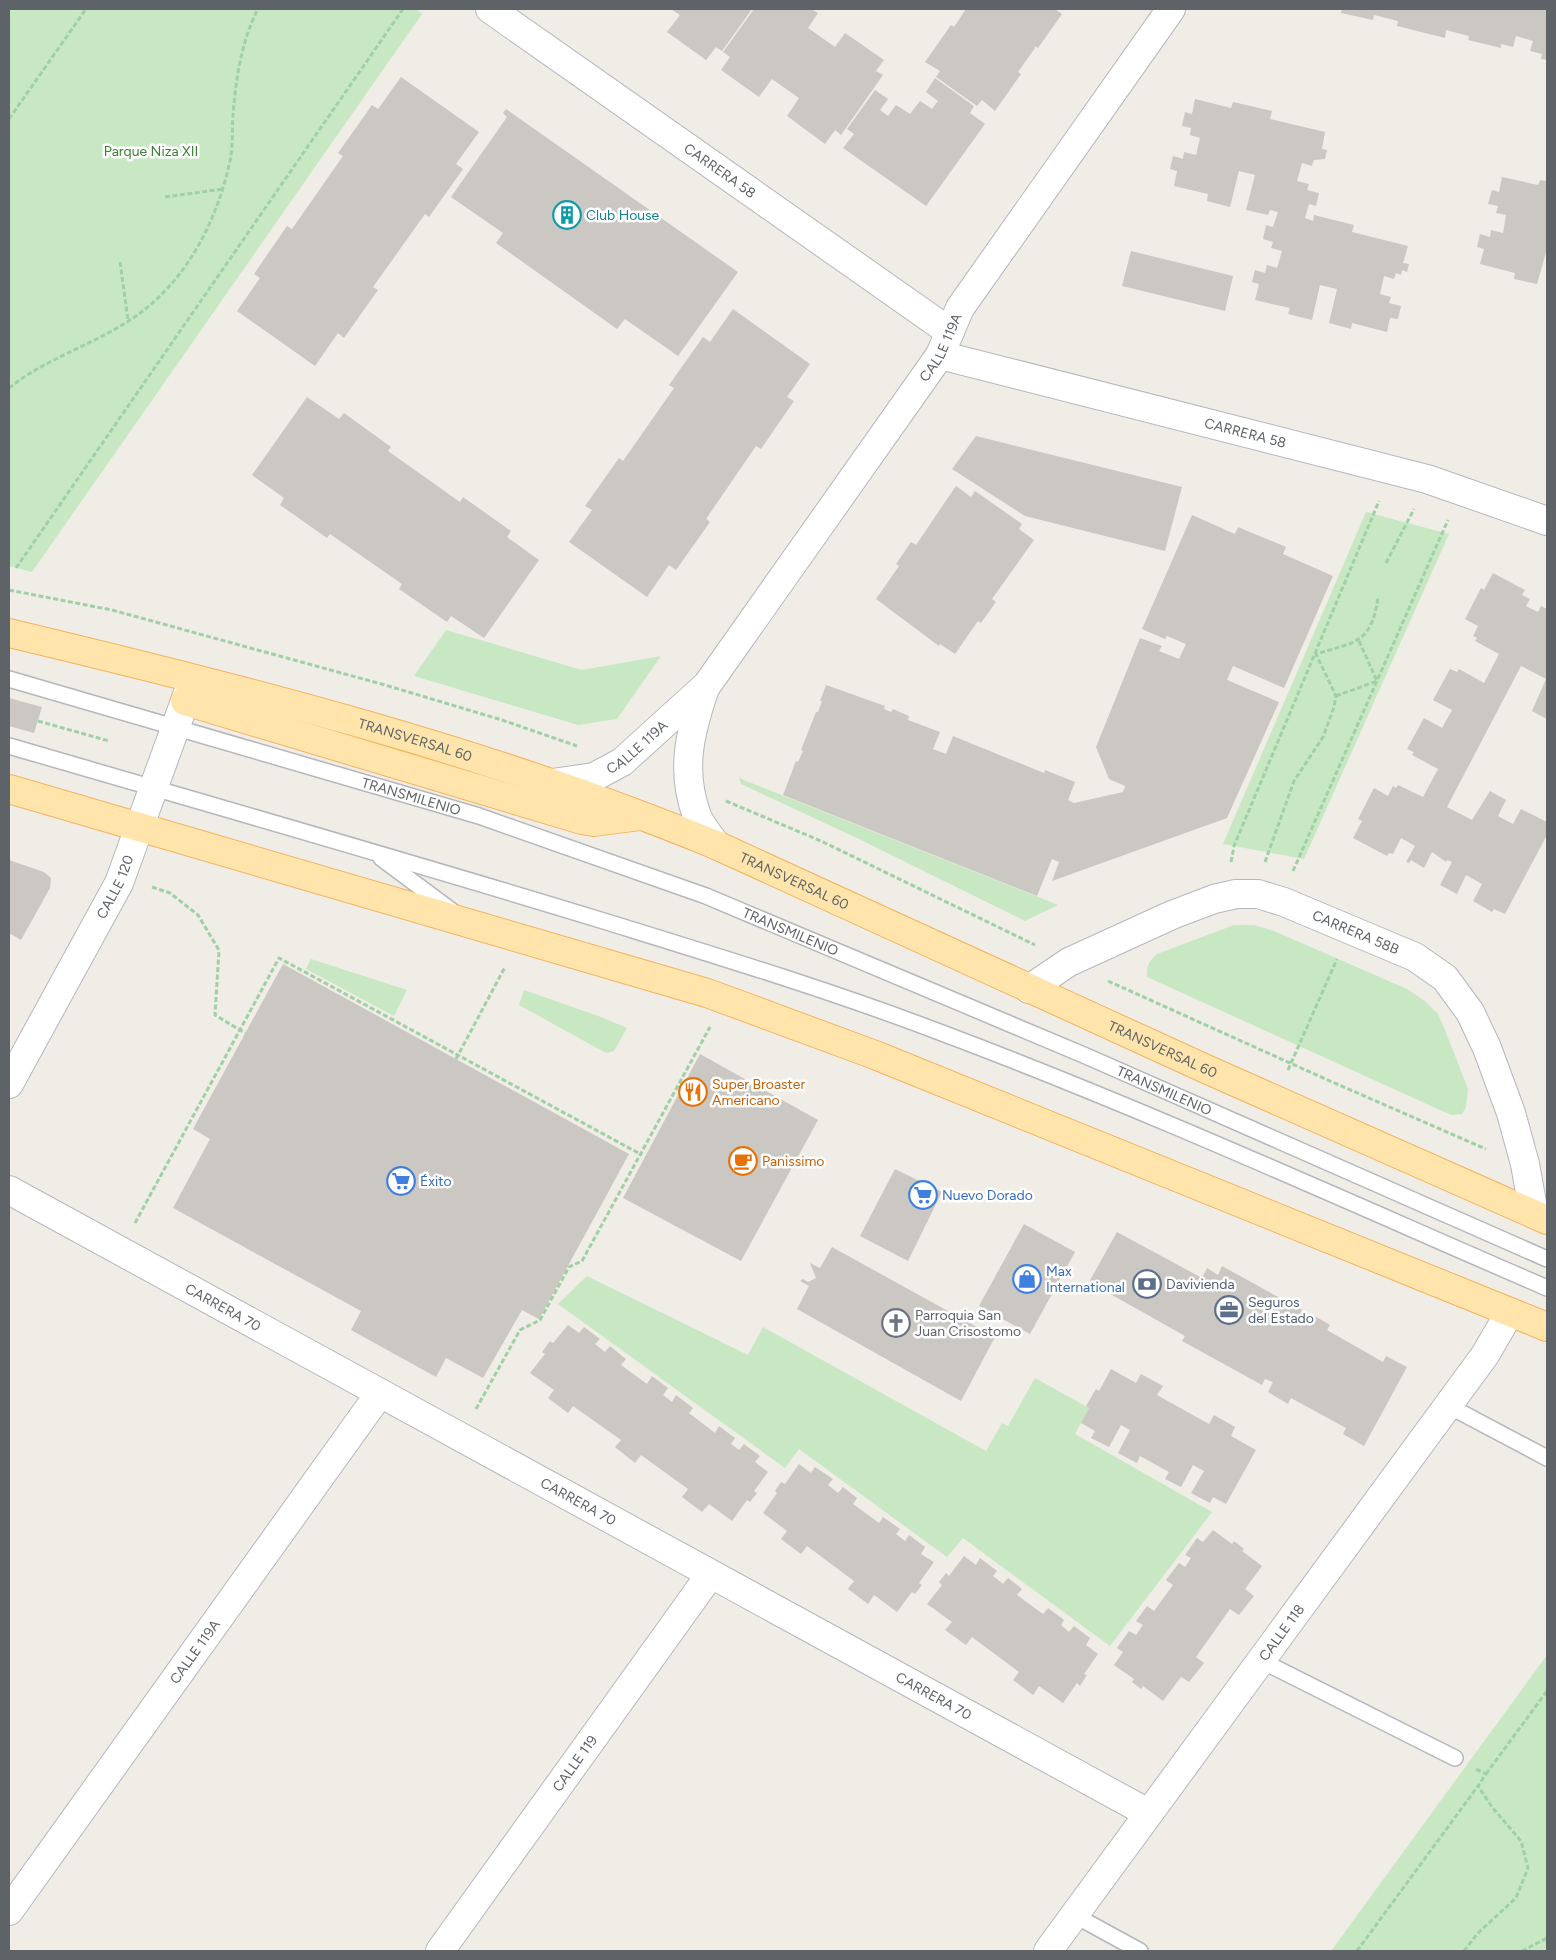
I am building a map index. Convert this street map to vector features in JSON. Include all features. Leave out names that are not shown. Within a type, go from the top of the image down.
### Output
[{"type":"main road","name":"TRANSVERSAL 60","points":[[9,633],[189,689],[410,738],[552,783],[644,815],[716,845],[1029,989],[1541,1217]]},
{"type":"main road","points":[[189,689],[582,820],[594,822],[644,815]]},
{"type":"main road","points":[[9,789],[707,993],[865,1051],[1547,1327]]},
{"type":"street","name":"CARRERA 58","points":[[490,9],[945,344],[1428,479],[1547,522]]},
{"type":"street","name":"CALLE 119A","points":[[552,783],[594,777],[622,762],[707,684],[945,344],[960,308],[1171,9]]},
{"type":"street","name":"CALLE 119A","points":[[707,684],[692,728],[688,754],[690,788],[698,817],[716,845]]},
{"type":"street","name":"CALLE 120","points":[[9,1084],[119,883],[189,689]]},
{"type":"street","name":"CARRERA 58B","points":[[1029,989],[1078,958],[1172,915],[1214,899],[1236,894],[1258,894],[1284,902],[1415,957],[1445,978],[1470,1012],[1487,1048],[1511,1113],[1541,1217]]},
{"type":"street","name":"CARRERA 70","points":[[9,1190],[1148,1814]]},
{"type":"street","name":"CALLE 118","points":[[1048,1951],[1485,1355],[1510,1312]]},
{"type":"street","name":"CALLE 119A","points":[[9,1910],[380,1393]]},
{"type":"street","name":"CALLE 119","points":[[440,1951],[710,1575]]},
{"type":"lane","name":"TRANSMILENIO","points":[[9,679],[479,816],[706,896],[1086,1056],[1547,1259]]},
{"type":"lane","name":"TRANSMILENIO","points":[[9,746],[371,851],[756,967],[940,1032],[1203,1137],[1547,1288]]},
{"type":"lane","points":[[371,851],[467,922]]},
{"type":"lane","points":[[1447,1406],[1547,1458]]},
{"type":"lane","points":[[1260,1660],[1455,1758]]},
{"type":"lane","points":[[1074,1915],[1140,1951]]},
{"type":"path","points":[[9,119],[86,9]]},
{"type":"path","points":[[9,388],[52,360],[128,321],[161,294],[189,261],[208,229],[222,190],[231,154],[237,71],[252,20],[258,9]]},
{"type":"path","points":[[16,568],[403,9]]},
{"type":"path","points":[[165,197],[222,190]]},
{"type":"path","points":[[120,262],[128,321]]},
{"type":"path","points":[[1230,865],[1234,846],[1379,501]]},
{"type":"path","points":[[1386,563],[1414,509]]},
{"type":"path","points":[[1292,873],[1448,519]]},
{"type":"path","points":[[1316,654],[1359,641],[1372,621],[1378,598]]},
{"type":"path","points":[[1359,641],[1377,681]]},
{"type":"path","points":[[1263,867],[1290,790],[1323,737],[1330,722],[1336,696],[1316,654]]},
{"type":"path","points":[[1336,696],[1377,681]]},
{"type":"path","points":[[38,721],[109,741]]},
{"type":"path","points":[[147,885],[170,893],[198,915],[219,950],[214,1016],[246,1033]]},
{"type":"path","points":[[1284,1077],[1340,954]]},
{"type":"path","points":[[132,1228],[279,958],[457,1057],[642,1155]]},
{"type":"path","points":[[457,1057],[506,964]]},
{"type":"path","points":[[473,1414],[520,1330],[540,1320],[569,1267],[582,1261],[642,1155],[712,1024]]},
{"type":"path","points":[[1357,1951],[1547,1690]]},
{"type":"path","points":[[1455,1758],[1486,1774]]},
{"type":"path","points":[[1464,1951],[1478,1933],[1516,1898],[1528,1868],[1521,1841],[1492,1807],[1478,1786]]},
{"type":"path","points":[[1522,1951],[1547,1938]]},
{"type":"green space","name":"Parque Niza XII","points":[[9,9],[416,9],[422,14],[32,572],[9,566]]},
{"type":"green space","points":[[1366,512],[1449,534],[1304,859],[1223,844]]},
{"type":"green space","points":[[446,630],[582,670],[661,656],[617,719],[578,725],[414,676]]},
{"type":"green space","points":[[739,778],[1058,905],[1025,921],[861,840],[741,784]]},
{"type":"green space","points":[[1234,925],[1254,925],[1274,931],[1407,989],[1425,1001],[1438,1014],[1468,1089],[1466,1107],[1462,1114],[1451,1115],[1147,977],[1149,964],[1157,954]]},
{"type":"green space","points":[[311,959],[407,990],[394,1016],[306,969]]},
{"type":"green space","points":[[524,990],[627,1028],[614,1051],[606,1053],[519,1005]]},
{"type":"green space","points":[[587,1276],[748,1355],[763,1327],[986,1451],[1002,1423],[1008,1426],[1035,1378],[1089,1408],[1075,1434],[1212,1512],[1110,1646],[963,1538],[947,1557],[799,1449],[785,1468],[558,1304]]},
{"type":"green space","points":[[1547,1655],[1547,1951],[1331,1951]]},
{"type":"building","points":[[671,9],[752,9],[722,51],[716,47],[706,60],[667,32],[680,15]]},
{"type":"building","points":[[754,9],[811,9],[818,13],[808,28],[835,47],[845,33],[884,60],[876,71],[883,75],[841,135],[835,130],[825,144],[787,116],[799,98],[772,79],[759,97],[721,70],[730,57],[723,52]]},
{"type":"building","points":[[966,9],[1055,9],[1062,14],[1038,48],[1034,46],[1035,48],[1018,72],[1021,74],[995,111],[982,100],[977,106],[936,77],[940,71],[925,62],[951,25],[954,27]]},
{"type":"building","points":[[1342,9],[1547,9],[1547,60],[1541,59],[1542,54],[1530,51],[1533,41],[1516,36],[1513,47],[1501,44],[1501,48],[1468,40],[1469,36],[1446,30],[1445,38],[1397,26],[1398,21],[1374,15],[1373,20],[1341,13]]},
{"type":"building","points":[[401,77],[479,132],[456,164],[463,169],[429,217],[425,214],[373,287],[378,290],[344,338],[338,333],[315,366],[237,311],[260,278],[254,274],[287,226],[292,229],[343,156],[338,153],[372,105],[378,109]]},
{"type":"building","points":[[935,78],[974,106],[970,113],[985,124],[926,206],[843,148],[854,134],[847,129],[875,90],[888,99],[880,110],[888,116],[896,105],[910,114],[920,101],[932,109],[938,101],[926,92]]},
{"type":"building","points":[[1195,99],[1231,108],[1233,102],[1272,111],[1270,119],[1325,132],[1322,149],[1327,150],[1325,159],[1314,160],[1312,166],[1302,163],[1297,181],[1309,184],[1307,190],[1319,193],[1316,206],[1309,204],[1305,218],[1313,221],[1314,215],[1354,225],[1352,232],[1408,246],[1403,263],[1409,264],[1407,272],[1402,270],[1401,275],[1396,273],[1394,279],[1384,276],[1380,294],[1391,297],[1389,303],[1401,306],[1398,319],[1390,318],[1387,332],[1352,323],[1351,329],[1329,323],[1337,289],[1320,285],[1312,320],[1288,314],[1290,308],[1255,300],[1259,284],[1252,282],[1255,270],[1265,273],[1267,265],[1277,268],[1282,251],[1271,248],[1273,242],[1263,239],[1266,225],[1273,227],[1278,212],[1270,210],[1268,215],[1246,210],[1255,175],[1239,171],[1230,207],[1207,201],[1208,194],[1174,186],[1177,171],[1170,169],[1173,156],[1183,159],[1184,152],[1196,155],[1200,138],[1190,135],[1191,128],[1182,126],[1185,112],[1192,114]]},
{"type":"building","name":"Club House","points":[[506,109],[738,272],[678,356],[625,319],[617,329],[496,243],[503,233],[451,197],[507,117],[503,113]]},
{"type":"building","points":[[1502,177],[1538,185],[1540,180],[1547,181],[1547,249],[1537,284],[1514,279],[1515,273],[1480,264],[1484,249],[1477,247],[1480,234],[1490,237],[1491,230],[1503,233],[1506,215],[1496,213],[1498,206],[1488,204],[1492,190],[1499,192]]},
{"type":"building","points":[[1131,251],[1233,276],[1225,311],[1122,286]]},
{"type":"building","points":[[733,309],[810,364],[787,397],[794,401],[761,449],[756,446],[706,519],[710,522],[676,570],[669,565],[647,597],[569,542],[592,510],[585,506],[619,458],[623,461],[674,388],[669,385],[703,337],[710,342]]},
{"type":"building","points":[[307,397],[339,419],[344,413],[391,447],[388,451],[460,502],[463,497],[511,531],[507,537],[539,560],[484,638],[451,616],[447,622],[399,589],[402,584],[330,534],[327,538],[280,505],[284,498],[252,475]]},
{"type":"building","points":[[976,436],[1182,487],[1165,551],[1025,516],[952,469]]},
{"type":"building","points":[[956,486],[971,497],[975,491],[1022,524],[1019,529],[1034,540],[992,599],[996,602],[981,623],[978,621],[955,654],[940,644],[939,646],[876,599],[899,566],[896,564],[911,542],[916,545]]},
{"type":"building","points":[[1192,515],[1235,534],[1238,527],[1286,547],[1283,554],[1333,576],[1284,688],[1233,666],[1227,680],[1279,702],[1227,818],[1052,881],[1059,862],[1052,859],[1037,896],[783,795],[796,761],[798,762],[803,751],[801,750],[816,712],[818,712],[826,685],[885,706],[884,709],[891,712],[893,709],[909,716],[908,720],[940,732],[933,749],[946,754],[953,736],[1044,773],[1045,770],[1075,782],[1068,800],[1074,803],[1123,792],[1125,786],[1109,779],[1096,747],[1140,638],[1162,646],[1159,651],[1179,659],[1186,644],[1167,636],[1165,639],[1142,629]]},
{"type":"building","points":[[1493,573],[1525,590],[1522,595],[1530,599],[1526,606],[1538,612],[1541,606],[1547,609],[1547,719],[1532,711],[1546,679],[1521,666],[1447,807],[1472,820],[1490,791],[1506,800],[1498,816],[1513,824],[1521,809],[1547,822],[1547,835],[1505,914],[1494,909],[1492,912],[1473,901],[1482,884],[1466,875],[1457,894],[1440,885],[1452,862],[1447,860],[1446,862],[1432,852],[1424,868],[1411,860],[1409,863],[1406,862],[1415,846],[1401,838],[1393,854],[1389,853],[1387,856],[1353,838],[1362,821],[1358,819],[1374,788],[1388,796],[1393,786],[1396,788],[1398,785],[1423,797],[1438,769],[1412,755],[1414,752],[1407,749],[1424,718],[1442,728],[1452,710],[1433,700],[1450,669],[1457,672],[1459,669],[1484,683],[1499,654],[1475,641],[1477,638],[1473,636],[1478,626],[1465,619],[1481,588],[1484,590]]},
{"type":"building","points":[[9,698],[42,707],[34,733],[9,726]]},
{"type":"building","points":[[9,860],[44,872],[51,878],[50,888],[21,940],[9,933]]},
{"type":"building","name":"Éxito","points":[[283,964],[629,1154],[539,1319],[522,1310],[483,1378],[446,1358],[436,1377],[351,1330],[361,1311],[173,1208],[210,1139],[193,1129]]},
{"type":"building","points":[[700,1054],[818,1120],[741,1261],[623,1198]]},
{"type":"building","points":[[895,1169],[942,1192],[908,1261],[860,1236]]},
{"type":"building","name":"Max International","points":[[1024,1224],[1075,1252],[1030,1334],[979,1306]]},
{"type":"building","points":[[1117,1232],[1202,1278],[1207,1268],[1218,1275],[1222,1266],[1302,1310],[1298,1319],[1308,1325],[1313,1315],[1330,1325],[1327,1330],[1383,1362],[1386,1356],[1407,1367],[1364,1446],[1343,1434],[1346,1428],[1291,1398],[1288,1404],[1268,1392],[1273,1382],[1265,1379],[1262,1385],[1182,1341],[1185,1336],[1089,1282]]},
{"type":"building","name":"Parroquia San Juan Crisostomo","points":[[832,1247],[995,1337],[961,1401],[797,1309],[809,1286],[800,1281],[803,1279],[808,1282],[816,1278],[810,1263],[820,1268]]},
{"type":"building","points":[[568,1325],[579,1333],[584,1327],[600,1339],[595,1344],[605,1352],[610,1346],[626,1359],[621,1365],[647,1384],[652,1376],[668,1388],[663,1395],[672,1402],[676,1395],[693,1408],[689,1413],[715,1433],[719,1426],[735,1438],[731,1444],[739,1450],[744,1444],[760,1456],[755,1462],[768,1472],[754,1491],[757,1493],[750,1502],[747,1500],[732,1521],[709,1504],[702,1512],[682,1497],[688,1489],[641,1455],[635,1463],[615,1447],[621,1440],[573,1406],[568,1413],[548,1398],[554,1390],[530,1373],[545,1354],[542,1352],[550,1341],[553,1343]]},
{"type":"building","points":[[1111,1369],[1136,1383],[1141,1374],[1163,1386],[1157,1395],[1209,1424],[1214,1415],[1235,1427],[1231,1436],[1256,1450],[1226,1504],[1213,1497],[1210,1503],[1191,1493],[1204,1471],[1193,1465],[1181,1487],[1165,1479],[1169,1472],[1140,1456],[1137,1463],[1118,1453],[1130,1430],[1121,1425],[1109,1447],[1091,1438],[1095,1431],[1081,1423],[1089,1408],[1086,1406],[1096,1389],[1099,1391]]},
{"type":"building","points":[[799,1464],[811,1473],[815,1467],[833,1479],[828,1485],[838,1493],[843,1487],[857,1498],[853,1504],[879,1523],[883,1517],[900,1529],[896,1534],[905,1541],[909,1535],[925,1547],[921,1554],[934,1562],[919,1583],[922,1585],[915,1594],[912,1592],[897,1612],[874,1595],[868,1604],[848,1589],[854,1581],[807,1546],[801,1554],[781,1539],[787,1531],[763,1513],[777,1493],[775,1491],[781,1482],[785,1484]]},
{"type":"building","points":[[1213,1530],[1232,1544],[1234,1541],[1244,1549],[1242,1551],[1262,1566],[1245,1589],[1254,1596],[1239,1615],[1230,1609],[1196,1657],[1204,1663],[1189,1682],[1181,1677],[1163,1701],[1143,1686],[1141,1689],[1132,1682],[1134,1679],[1114,1665],[1123,1652],[1117,1648],[1129,1631],[1136,1635],[1143,1625],[1136,1621],[1147,1606],[1154,1611],[1173,1585],[1166,1580],[1179,1563],[1185,1567],[1191,1558],[1185,1555],[1197,1538],[1203,1542]]},
{"type":"building","points":[[964,1556],[976,1565],[980,1558],[997,1571],[993,1576],[1003,1584],[1008,1578],[1022,1589],[1017,1595],[1043,1614],[1048,1608],[1064,1620],[1061,1625],[1069,1632],[1074,1626],[1090,1638],[1086,1645],[1098,1654],[1084,1674],[1087,1675],[1080,1686],[1077,1683],[1063,1703],[1039,1686],[1033,1695],[1013,1680],[1019,1672],[972,1637],[966,1645],[945,1630],[952,1622],[927,1604],[942,1585],[939,1582],[946,1573],[949,1576]]},
{"type":"place","name":"Club House","points":[[567,215]]},
{"type":"place","name":"Super Broaster Americano","points":[[693,1092]]},
{"type":"place","name":"Panissimo","points":[[743,1161]]},
{"type":"place","name":"Éxito","points":[[401,1181]]},
{"type":"place","name":"Nuevo Dorado","points":[[923,1195]]},
{"type":"place","name":"Max International","points":[[1027,1279]]},
{"type":"place","name":"Davivienda","points":[[1147,1284]]},
{"type":"place","name":"Seguros del Estado","points":[[1229,1310]]},
{"type":"place","name":"Parroquia San Juan Crisostomo","points":[[896,1323]]}]
